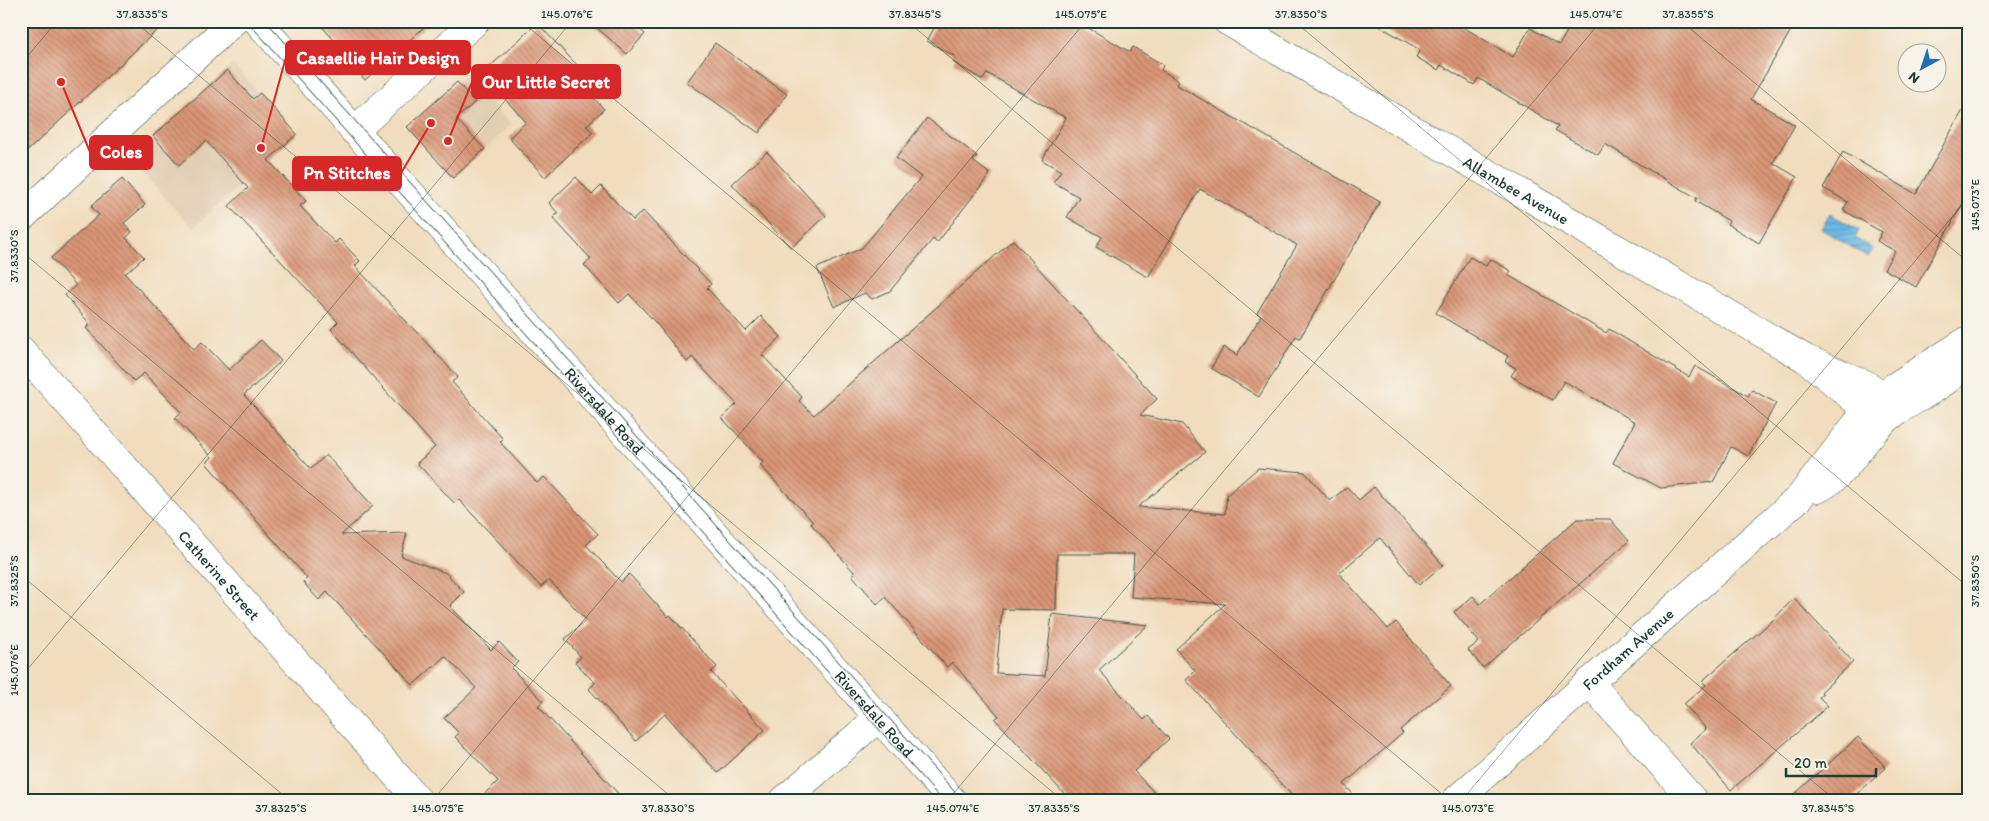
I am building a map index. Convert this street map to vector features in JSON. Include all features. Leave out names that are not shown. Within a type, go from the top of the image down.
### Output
[{"type":"street","points":[[21,218],[234,21]]},
{"type":"street","name":"Riversdale Road","points":[[257,21],[952,800]]},
{"type":"street","points":[[354,131],[476,21]]},
{"type":"street","name":"Allambee Avenue","points":[[1227,21],[1806,359],[1880,408]]},
{"type":"street","name":"Fordham Avenue","points":[[1456,800],[1799,498],[1836,478],[1849,466],[1875,429],[1880,408],[1894,387],[1968,340]]},
{"type":"street","name":"Catherine Street","points":[[21,350],[418,800]]},
{"type":"street","name":"Fordham Avenue","points":[[1880,408],[1939,387],[1958,372],[1968,360]]},
{"type":"street","points":[[1589,682],[1693,800]]},
{"type":"street","points":[[784,800],[879,717]]},
{"type":"shaded area","points":[[233,64],[297,134],[193,228],[129,158]]},
{"type":"shaded area","points":[[466,74],[511,125],[453,178],[407,127]]},
{"type":"water","points":[[1830,214],[1859,230],[1855,238],[1873,249],[1868,257],[1821,229]]},
{"type":"building","points":[[21,21],[167,21],[21,157]]},
{"type":"building","points":[[317,21],[431,21],[365,80],[346,59],[348,56]]},
{"type":"building","points":[[589,21],[630,21],[645,34],[627,54]]},
{"type":"building","points":[[938,21],[1076,21],[1130,52],[1133,47],[1163,65],[1161,70],[1179,81],[1177,85],[1380,202],[1300,338],[1296,336],[1259,397],[1211,368],[1224,347],[1237,355],[1261,316],[1257,313],[1297,245],[1200,189],[1148,277],[1096,247],[1102,237],[1067,217],[1079,197],[1053,182],[1061,171],[1042,160],[1066,118],[987,73],[983,80],[953,62],[956,57],[927,41]]},
{"type":"building","points":[[1371,21],[1453,21],[1513,57],[1530,28],[1559,45],[1573,21],[1772,21],[1790,32],[1751,99],[1795,125],[1773,163],[1797,177],[1759,243],[1727,224],[1729,221],[1695,201],[1697,198],[1605,144],[1598,155],[1555,130],[1558,126],[1478,78],[1474,85],[1441,65],[1438,70],[1416,57],[1420,50]]},
{"type":"building","points":[[537,23],[597,86],[589,93],[604,109],[586,126],[593,132],[545,177],[509,138],[526,122],[482,74]]},
{"type":"building","points":[[715,43],[787,94],[759,133],[687,82]]},
{"type":"building","points":[[227,70],[253,99],[260,93],[297,134],[268,160],[306,201],[300,206],[335,243],[339,239],[360,261],[355,266],[458,377],[452,382],[503,439],[500,442],[537,483],[544,477],[598,534],[586,545],[621,582],[629,574],[668,617],[670,615],[717,667],[711,672],[765,730],[718,773],[665,714],[636,741],[589,689],[595,683],[575,662],[581,657],[565,639],[586,620],[549,580],[541,587],[459,500],[455,504],[417,463],[435,447],[331,329],[338,322],[229,206],[248,188],[206,141],[179,165],[153,136]]},
{"type":"building","points":[[457,82],[475,102],[456,119],[485,149],[453,178],[407,127]]},
{"type":"building","points":[[1968,101],[1968,194],[1916,287],[1884,269],[1895,251],[1877,241],[1882,232],[1843,210],[1848,202],[1823,188],[1843,152],[1916,194]]},
{"type":"building","points":[[927,118],[977,156],[973,161],[990,174],[937,243],[933,239],[890,291],[872,299],[865,293],[834,307],[817,268],[862,248],[921,177],[896,158]]},
{"type":"building","points":[[767,152],[826,216],[791,248],[732,184]]},
{"type":"building","points":[[576,177],[592,195],[601,186],[633,220],[643,211],[711,284],[707,288],[746,331],[761,316],[781,337],[762,355],[802,397],[799,401],[814,415],[1013,240],[1157,399],[1140,415],[1182,424],[1205,452],[1138,507],[1225,514],[1227,495],[1258,468],[1305,472],[1330,501],[1347,487],[1359,500],[1374,487],[1443,565],[1419,585],[1380,538],[1339,573],[1388,629],[1396,622],[1451,686],[1400,730],[1403,733],[1344,784],[1358,800],[1296,800],[1186,680],[1195,671],[1176,649],[1225,604],[1131,597],[1134,554],[1057,554],[1056,610],[1002,609],[996,673],[1045,676],[1052,614],[1148,625],[1099,670],[1144,720],[1148,716],[1169,739],[1134,771],[1161,800],[1070,800],[995,719],[999,716],[952,662],[947,667],[885,597],[877,604],[852,575],[855,573],[811,524],[813,522],[760,465],[763,462],[722,418],[737,404],[692,357],[687,362],[656,323],[629,294],[619,303],[584,265],[591,259],[553,218],[558,213],[549,203]]},
{"type":"building","points":[[122,179],[145,205],[124,223],[132,232],[126,238],[144,257],[125,274],[194,349],[202,342],[229,370],[261,340],[281,361],[244,395],[311,469],[326,455],[373,506],[341,535],[407,533],[401,556],[446,573],[464,592],[450,606],[491,650],[499,642],[518,662],[511,668],[543,701],[538,706],[624,800],[478,800],[498,781],[455,737],[459,733],[444,718],[476,688],[445,656],[413,685],[327,592],[319,600],[303,582],[307,578],[206,463],[212,457],[175,418],[181,412],[144,373],[134,381],[86,328],[90,324],[65,295],[76,285],[51,258],[99,215],[91,206]]},
{"type":"building","points":[[1470,257],[1486,266],[1490,259],[1511,271],[1508,275],[1606,333],[1609,329],[1689,377],[1695,366],[1748,396],[1752,390],[1776,403],[1748,456],[1731,447],[1713,482],[1661,488],[1613,463],[1635,422],[1564,381],[1553,400],[1511,376],[1516,368],[1505,362],[1508,356],[1436,313]]},
{"type":"building","points":[[1577,519],[1610,519],[1629,541],[1483,668],[1468,650],[1479,642],[1454,612],[1473,596],[1480,604]]},
{"type":"building","points":[[1794,598],[1853,662],[1821,692],[1823,694],[1819,697],[1828,706],[1731,790],[1690,743],[1706,729],[1684,704],[1706,685],[1702,681],[1772,621]]},
{"type":"building","points":[[1858,737],[1886,768],[1850,800],[1788,800]]},
{"type":"tram line","points":[[247,21],[942,800]]},
{"type":"tram line","points":[[266,21],[962,800]]},
{"type":"place","name":"Coles","points":[[61,82]]},
{"type":"place","name":"Pn Stitches","points":[[431,123]]},
{"type":"place","name":"Our Little Secret","points":[[448,141]]},
{"type":"place","name":"Casaellie Hair Design","points":[[261,148]]}]
